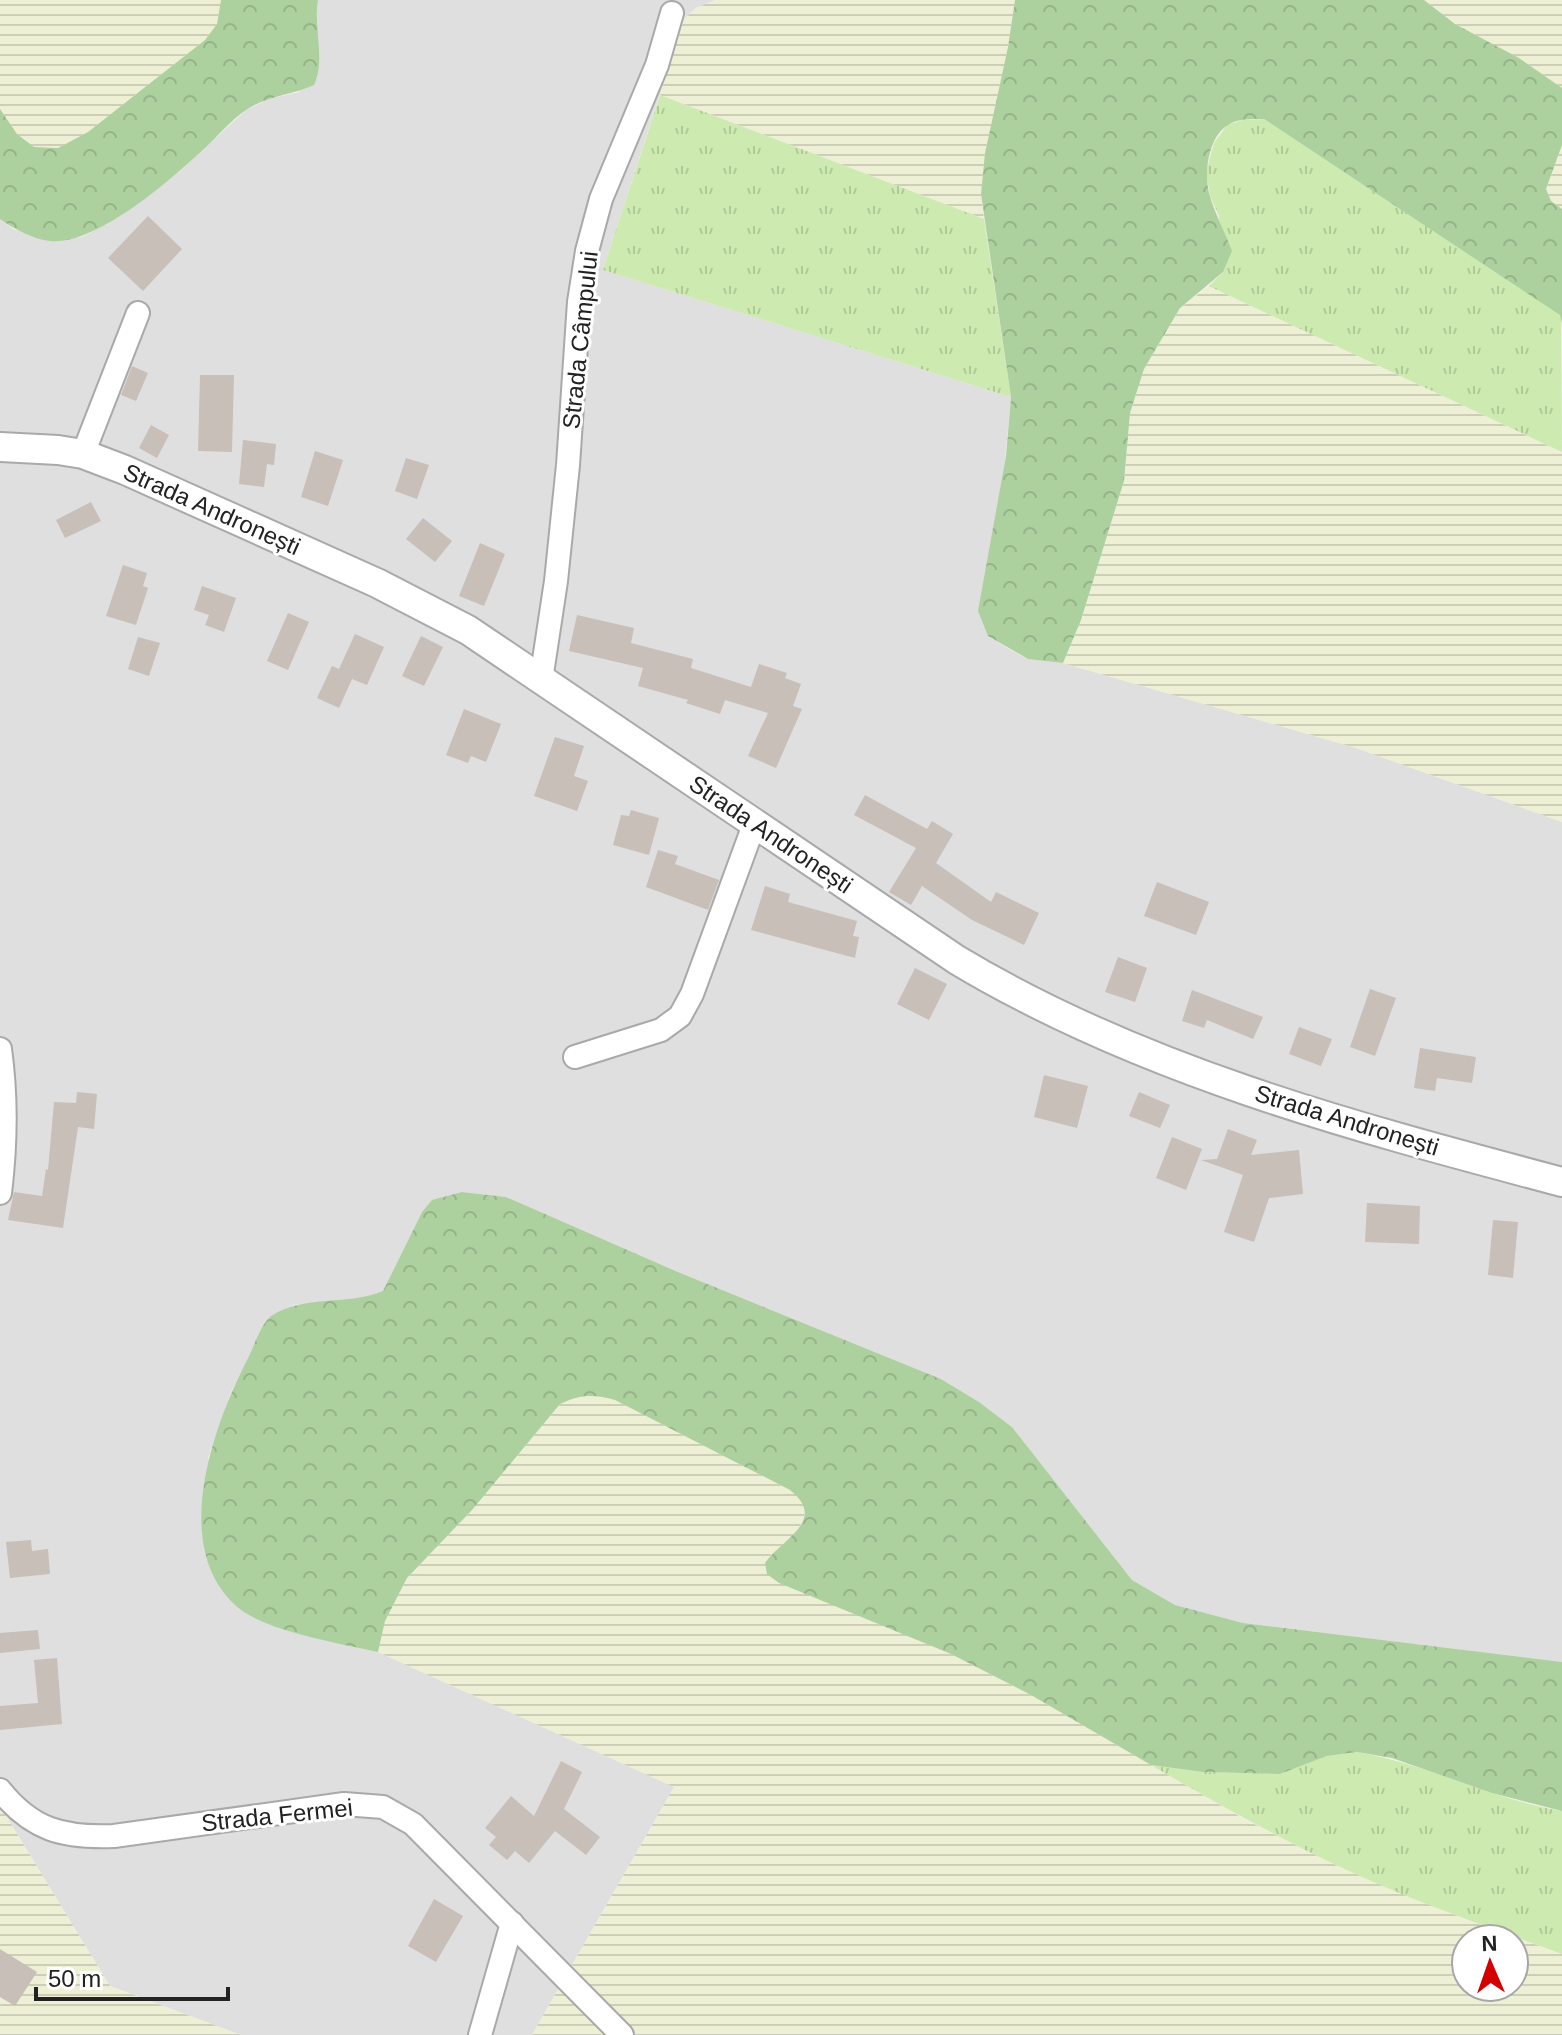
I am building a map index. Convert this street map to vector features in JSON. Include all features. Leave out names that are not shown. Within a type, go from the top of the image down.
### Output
[{"type":"street","name":"Strada Câmpului","points":[[541,680],[561,537],[579,302],[587,251],[601,199],[657,65],[672,13]]},
{"type":"street","points":[[83,454],[138,313]]},
{"type":"street","name":"Strada Andronești","points":[[0,447],[83,454],[125,470],[377,583],[468,630],[957,960],[1015,995],[1089,1029],[1271,1100],[1562,1182]]},
{"type":"street","points":[[575,1057],[661,1030],[680,1016],[692,994],[755,822]]},
{"type":"street","points":[[0,1049],[6,1094],[6,1146],[0,1193]]},
{"type":"street","name":"Strada Fermei","points":[[0,1790],[16,1810],[26,1816],[45,1827],[79,1837],[114,1836],[344,1804],[383,1807],[413,1824],[622,2035]]},
{"type":"street","points":[[480,2035],[512,1923]]},
{"type":"shaded area","points":[[318,0],[715,0],[696,8],[684,19],[603,270],[1011,397],[988,636],[1009,649],[1028,659],[1063,663],[1356,748],[1562,822],[1562,1662],[1243,1623],[1175,1605],[1132,1580],[1012,1427],[941,1379],[678,1272],[506,1197],[462,1192],[422,1212],[383,1291],[368,1297],[293,1305],[268,1318],[231,1392],[208,1458],[272,1625],[378,1652],[674,1787],[532,2035],[241,2035],[110,1986],[0,1806],[0,219],[13,229],[51,241],[82,237],[107,224],[179,172],[246,110],[269,99],[299,92]]},
{"type":"green space","points":[[0,0],[221,0],[217,24],[205,40],[88,132],[58,148],[34,147],[17,134],[0,109]]},
{"type":"green space","points":[[221,0],[318,0],[319,65],[314,85],[246,110],[154,192],[111,222],[89,233],[69,240],[50,241],[24,233],[0,219],[0,109],[17,134],[34,147],[58,148],[88,132],[205,40],[217,24]]},
{"type":"green space","points":[[715,0],[1015,0],[985,153],[981,194],[984,219],[660,95],[684,19],[696,8]]},
{"type":"green space","points":[[1015,0],[1424,0],[1455,24],[1519,58],[1562,88],[1562,145],[1546,189],[1551,201],[1562,209],[1562,324],[1560,315],[1264,119],[1236,121],[1221,131],[1209,156],[1208,185],[1232,251],[1223,272],[1180,308],[1144,369],[1130,413],[1124,481],[1081,620],[1063,663],[1028,659],[988,636],[978,611],[1006,456],[1011,397],[981,194],[985,153]]},
{"type":"green space","points":[[1424,0],[1562,0],[1562,88],[1519,58],[1455,24]]},
{"type":"green space","points":[[660,95],[984,219],[1011,397],[603,270]]},
{"type":"green space","points":[[1264,119],[1561,315],[1562,452],[1209,286],[1223,272],[1219,216],[1210,196],[1206,172],[1214,143],[1227,125]]},
{"type":"green space","points":[[1562,145],[1562,209],[1551,201],[1546,189]]},
{"type":"green space","points":[[1209,286],[1562,452],[1562,822],[1356,748],[1063,663],[1081,620],[1124,481],[1130,413],[1144,369],[1180,308]]},
{"type":"green space","points":[[462,1192],[506,1197],[678,1272],[941,1379],[1012,1427],[1132,1580],[1175,1605],[1243,1623],[1562,1662],[1562,1811],[1492,1793],[1392,1758],[1357,1752],[1327,1756],[1280,1774],[1203,1772],[1151,1765],[1031,1695],[951,1654],[779,1583],[767,1574],[765,1563],[798,1530],[805,1511],[801,1501],[790,1490],[615,1400],[600,1397],[574,1398],[560,1404],[472,1510],[407,1578],[385,1621],[378,1652],[281,1629],[246,1613],[234,1604],[215,1579],[204,1549],[201,1517],[204,1483],[222,1416],[261,1330],[271,1316],[284,1309],[383,1291],[422,1212],[432,1200]]},
{"type":"green space","points":[[595,1394],[615,1400],[790,1490],[801,1498],[805,1510],[803,1521],[793,1537],[770,1555],[867,1618],[951,1654],[1031,1695],[1244,1819],[1336,1865],[1476,1923],[1450,1923],[1450,2003],[1530,2003],[1530,1943],[1562,1954],[1562,2035],[532,2035],[674,1787],[378,1652],[385,1621],[407,1578],[472,1510],[560,1404],[574,1397]]},
{"type":"green space","points":[[1357,1752],[1383,1757],[1536,1806],[1562,1811],[1562,1954],[1530,1942],[1530,1923],[1476,1923],[1362,1877],[1264,1829],[1151,1765],[1203,1772],[1280,1774],[1327,1756]]},
{"type":"green space","points":[[0,1806],[110,1986],[241,2035],[0,2035]]},
{"type":"building","points":[[148,216],[182,249],[143,291],[108,258]]},
{"type":"building","points":[[132,366],[148,373],[136,401],[121,395]]},
{"type":"building","points":[[200,375],[234,375],[232,452],[198,451]]},
{"type":"building","points":[[151,425],[169,435],[157,458],[139,448]]},
{"type":"building","points":[[243,440],[276,444],[274,465],[267,464],[264,487],[239,484]]},
{"type":"building","points":[[315,451],[343,460],[328,506],[301,497]]},
{"type":"building","points":[[406,458],[429,465],[417,499],[395,491]]},
{"type":"building","points":[[91,502],[101,521],[65,538],[56,520]]},
{"type":"building","points":[[423,518],[452,541],[435,562],[406,539]]},
{"type":"building","points":[[480,543],[505,554],[484,606],[459,596]]},
{"type":"building","points":[[123,565],[147,573],[143,586],[148,588],[136,625],[106,616]]},
{"type":"building","points":[[202,586],[236,598],[224,632],[205,625],[209,615],[194,610]]},
{"type":"building","points":[[288,613],[309,622],[288,670],[267,661]]},
{"type":"building","points":[[577,615],[634,628],[631,643],[693,659],[691,668],[751,687],[759,664],[787,673],[785,678],[801,684],[793,706],[802,709],[776,768],[748,756],[768,713],[725,700],[720,714],[686,703],[688,700],[638,686],[643,668],[569,651]]},
{"type":"building","points":[[355,634],[384,647],[367,685],[352,679],[339,708],[317,698],[332,666],[339,669]]},
{"type":"building","points":[[421,636],[443,647],[424,686],[402,676]]},
{"type":"building","points":[[138,637],[160,643],[149,676],[128,669]]},
{"type":"building","points":[[464,709],[501,724],[486,762],[471,756],[468,763],[446,755]]},
{"type":"building","points":[[555,737],[584,746],[574,776],[588,781],[577,811],[534,796]]},
{"type":"building","points":[[865,795],[927,829],[932,821],[953,834],[936,863],[991,902],[996,892],[1039,913],[1024,945],[972,920],[922,886],[911,905],[889,892],[916,848],[854,815]]},
{"type":"building","points":[[631,810],[659,818],[649,855],[613,845],[621,815],[629,816]]},
{"type":"building","points":[[658,850],[678,856],[675,864],[719,880],[708,910],[646,887]]},
{"type":"building","points":[[1157,882],[1209,902],[1196,935],[1144,916]]},
{"type":"building","points":[[765,886],[790,894],[788,902],[857,921],[853,936],[859,937],[855,958],[751,930]]},
{"type":"building","points":[[1118,957],[1147,968],[1135,1002],[1105,992]]},
{"type":"building","points":[[915,968],[947,984],[929,1020],[897,1004]]},
{"type":"building","points":[[1370,989],[1396,998],[1375,1056],[1350,1047]]},
{"type":"building","points":[[1192,990],[1263,1017],[1253,1039],[1207,1020],[1204,1028],[1182,1021]]},
{"type":"building","points":[[1299,1027],[1332,1039],[1321,1066],[1289,1054]]},
{"type":"building","points":[[1420,1048],[1476,1057],[1472,1083],[1437,1078],[1435,1091],[1414,1088]]},
{"type":"building","points":[[1044,1075],[1088,1086],[1077,1128],[1034,1117]]},
{"type":"building","points":[[77,1092],[97,1094],[94,1129],[78,1127],[63,1228],[8,1220],[14,1192],[42,1196],[48,1170],[54,1102],[76,1103]]},
{"type":"building","points":[[1139,1092],[1170,1105],[1160,1128],[1129,1116]]},
{"type":"building","points":[[1228,1129],[1257,1140],[1251,1155],[1299,1150],[1303,1194],[1269,1198],[1254,1242],[1224,1232],[1243,1175],[1201,1160],[1217,1159]]},
{"type":"building","points":[[1172,1137],[1202,1149],[1186,1190],[1156,1178]]},
{"type":"building","points":[[1367,1203],[1420,1206],[1419,1244],[1365,1242]]},
{"type":"building","points":[[1493,1220],[1518,1222],[1513,1278],[1488,1275]]},
{"type":"building","points":[[31,1540],[32,1551],[48,1549],[50,1574],[10,1578],[6,1542]]},
{"type":"building","points":[[38,1630],[40,1649],[0,1653],[0,1633]]},
{"type":"building","points":[[57,1658],[62,1724],[0,1730],[0,1706],[38,1703],[34,1660]]},
{"type":"building","points":[[561,1761],[582,1772],[564,1809],[600,1837],[586,1855],[555,1831],[529,1863],[515,1851],[507,1860],[489,1845],[496,1837],[485,1828],[511,1796],[534,1816]]},
{"type":"building","points":[[434,1899],[463,1916],[436,1962],[408,1946]]},
{"type":"building","points":[[0,1949],[37,1972],[15,2006],[0,1997]]}]
